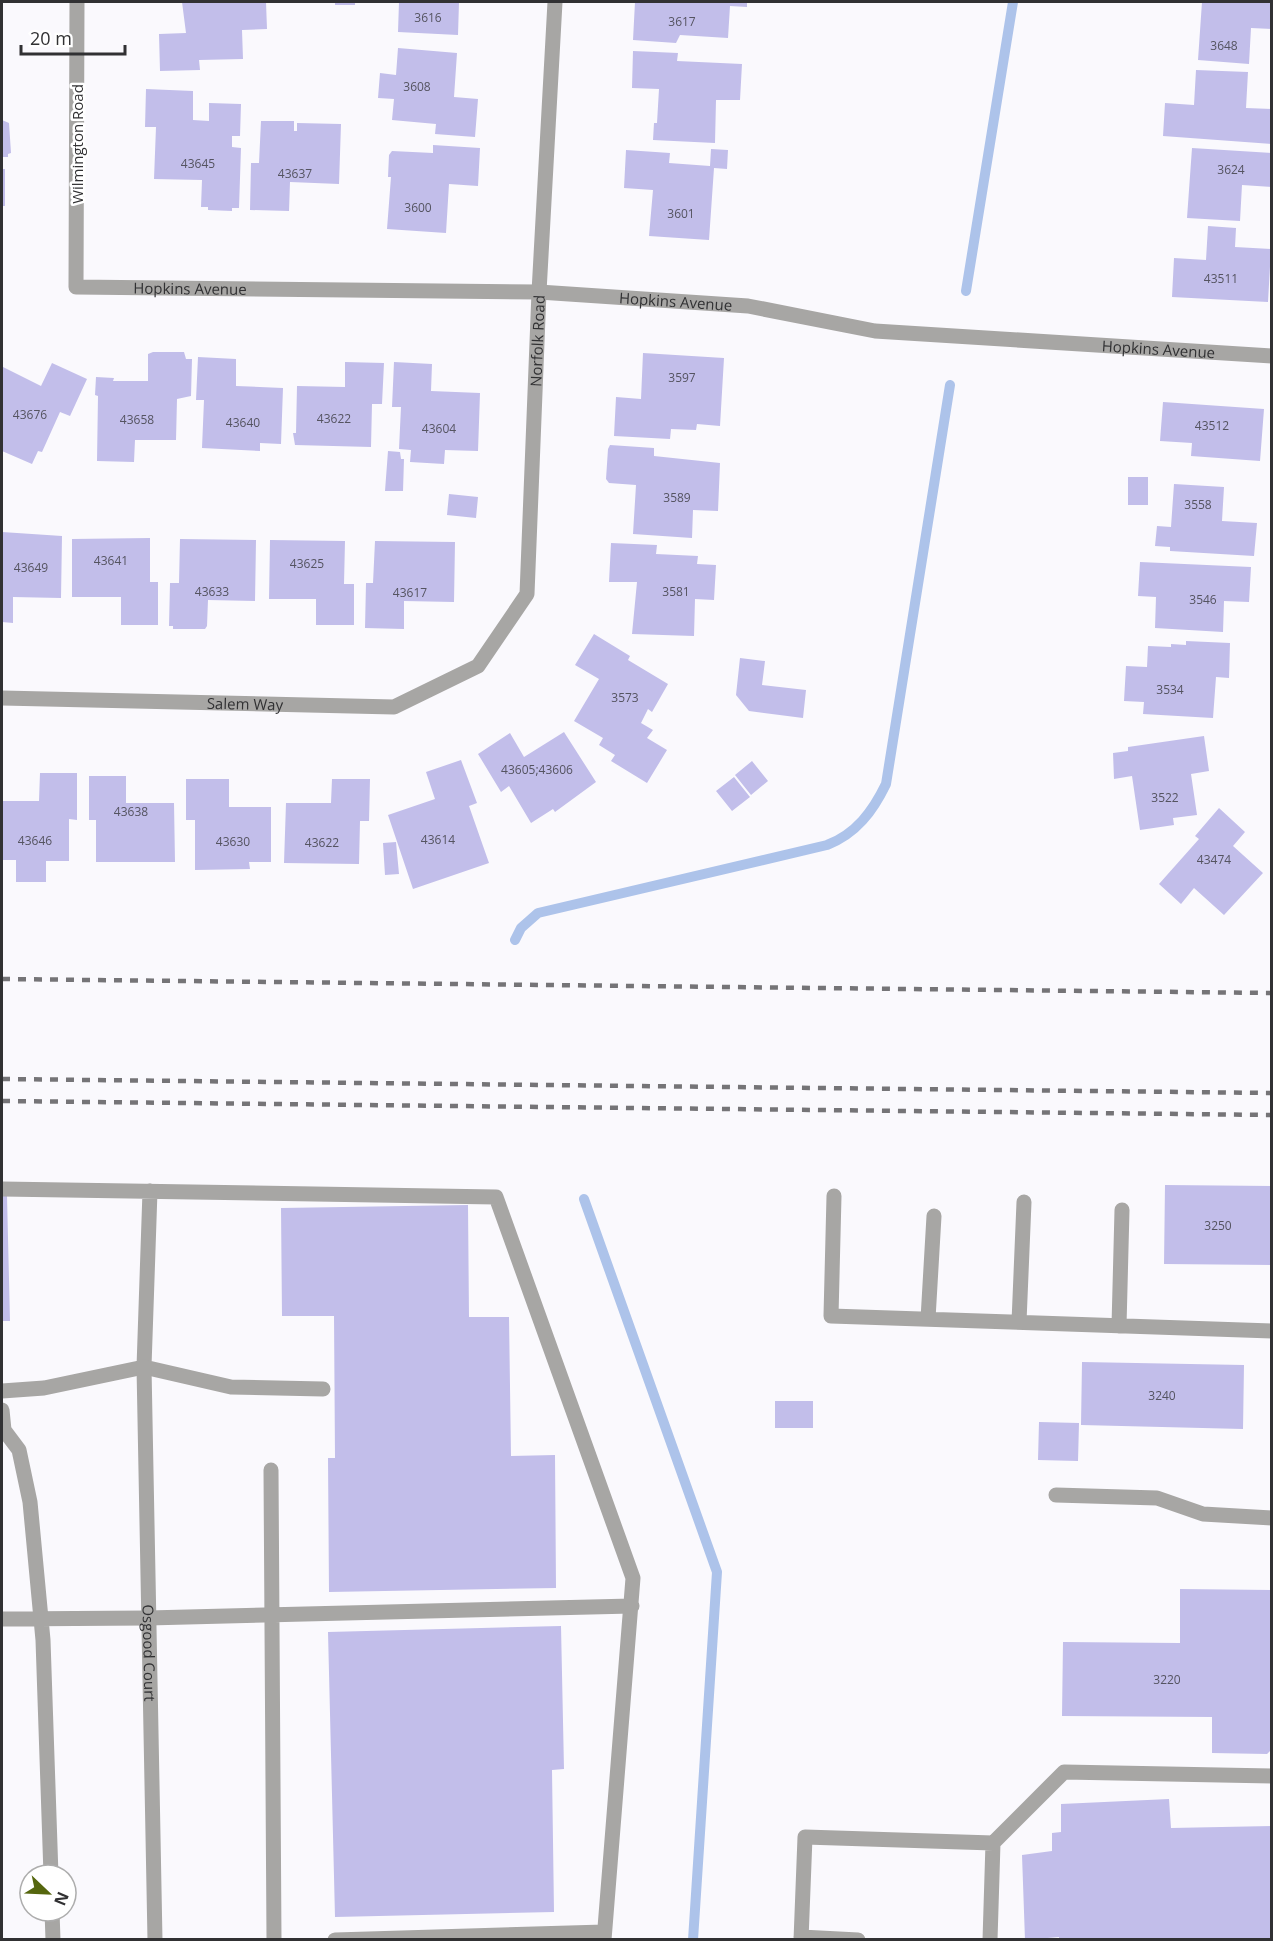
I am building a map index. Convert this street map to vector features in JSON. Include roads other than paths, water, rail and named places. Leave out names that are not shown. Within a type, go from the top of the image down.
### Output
[{"type":"street","name":"Wilmington Road","points":[[76,287],[77,2]]},
{"type":"street","name":"Norfolk Road","points":[[478,666],[527,594],[539,292],[555,2]]},
{"type":"street","name":"Hopkins Avenue","points":[[76,287],[539,292],[748,306],[875,332],[1272,356]]},
{"type":"street","name":"Salem Way","points":[[2,698],[394,707],[478,666]]},
{"type":"street","points":[[2,1189],[496,1197],[633,1578],[604,1936],[335,1940]]},
{"type":"street","name":"Osgood Court","points":[[150,1191],[144,1367],[154,1940]]},
{"type":"street","points":[[834,1196],[831,1316],[1272,1331]]},
{"type":"street","points":[[1019,1322],[1024,1202]]},
{"type":"street","points":[[1119,1326],[1122,1210]]},
{"type":"street","points":[[928,1319],[934,1216]]},
{"type":"street","points":[[2,1390],[44,1388],[144,1367],[231,1387],[323,1389]]},
{"type":"street","points":[[2,1410],[4,1430],[19,1450],[30,1502],[40,1618],[50,1863]]},
{"type":"street","points":[[271,1470],[274,1940]]},
{"type":"street","points":[[1056,1495],[1157,1498],[1203,1514],[1272,1518]]},
{"type":"street","points":[[2,1619],[148,1618],[632,1606]]},
{"type":"street","points":[[990,1940],[993,1843],[1064,1772],[1272,1776]]},
{"type":"street","points":[[858,1940],[801,1938],[805,1837],[993,1843]]},
{"type":"street","points":[[52,1923],[53,1940]]},
{"type":"waterway","points":[[966,291],[1013,2]]},
{"type":"waterway","points":[[515,940],[521,928],[538,913],[827,845],[847,835],[869,812],[886,784],[950,385]]},
{"type":"waterway","points":[[584,1199],[717,1572],[693,1940]]},
{"type":"railway","points":[[2,979],[1272,993]]},
{"type":"railway","points":[[2,1079],[1272,1093]]},
{"type":"railway","points":[[2,1101],[1272,1115]]}]
